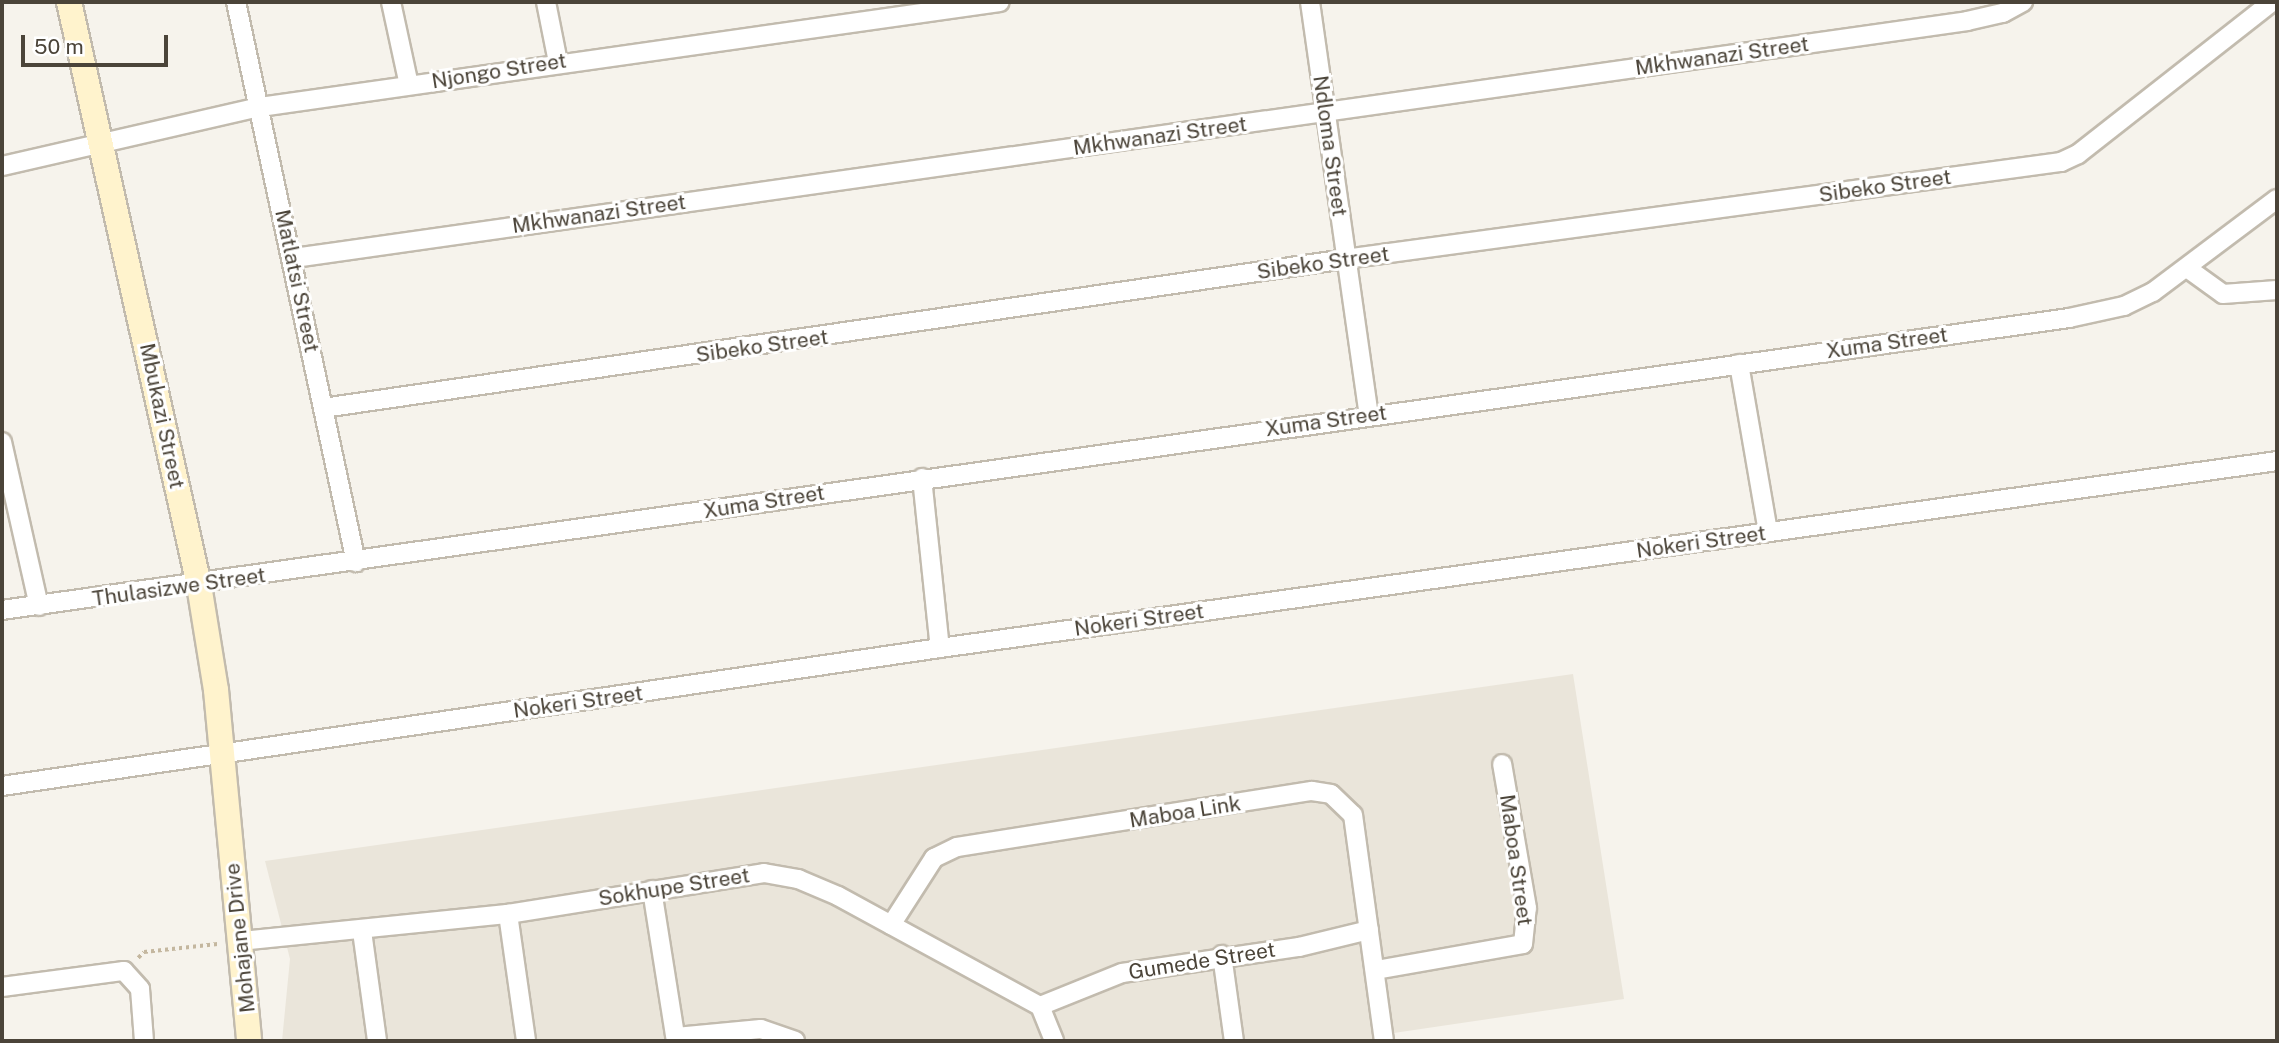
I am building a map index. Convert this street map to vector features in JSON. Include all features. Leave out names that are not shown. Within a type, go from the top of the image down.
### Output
[{"type":"street","name":"Mbukazi Street","points":[[69,2],[199,585],[223,752],[229,834]]},
{"type":"street","name":"Matlatsi Street","points":[[236,2],[294,258],[356,562]]},
{"type":"street","points":[[391,2],[409,85]]},
{"type":"street","points":[[546,2],[558,62]]},
{"type":"street","name":"Njongo Street","points":[[2,166],[260,107],[558,62],[1000,2]]},
{"type":"street","name":"Ndloma Street","points":[[1310,2],[1345,259],[1370,415]]},
{"type":"street","name":"Mkhwanazi Street","points":[[294,258],[1967,21],[2004,13],[2023,2]]},
{"type":"street","name":"Sibeko Street","points":[[323,408],[1345,259],[2061,162],[2078,154],[2272,2]]},
{"type":"street","name":"Xuma Street","points":[[356,562],[922,478],[2070,318],[2124,306],[2187,268],[2277,199]]},
{"type":"street","points":[[2187,268],[2223,294],[2277,290]]},
{"type":"street","points":[[1739,364],[1768,532]]},
{"type":"street","points":[[2,442],[39,606]]},
{"type":"street","name":"Nokeri Street","points":[[2,786],[940,648],[2277,461]]},
{"type":"street","points":[[922,478],[940,648]]},
{"type":"street","name":"Thulasizwe Street","points":[[2,610],[356,562]]},
{"type":"street","name":"Maboa Street","points":[[1376,970],[1523,944],[1527,908],[1502,764]]},
{"type":"street","name":"Maboa Link","points":[[891,925],[934,858],[957,847],[1312,791],[1331,794],[1353,815],[1376,970]]},
{"type":"street","name":"Mohajane Drive","points":[[229,834],[249,1041]]},
{"type":"street","name":"Sokhupe Street","points":[[241,941],[362,931],[508,914],[764,873],[798,879],[891,925],[1040,1006]]},
{"type":"street","points":[[652,890],[676,1039],[761,1029],[795,1041]]},
{"type":"street","points":[[508,914],[526,1041]]},
{"type":"street","name":"Gumede Street","points":[[1040,1006],[1122,973],[1222,955],[1299,947],[1368,930]]},
{"type":"street","points":[[362,931],[377,1041]]},
{"type":"street","points":[[1222,955],[1234,1041]]},
{"type":"street","points":[[1376,970],[1384,1041]]},
{"type":"street","points":[[2,988],[124,971],[140,989],[144,1041]]},
{"type":"street","points":[[1040,1006],[1054,1041]]},
{"type":"path","points":[[124,971],[144,952],[241,941]]},
{"type":"shaded area","points":[[1573,674],[1624,999],[1387,1034],[1389,1041],[282,1041],[290,959],[265,861]]}]
